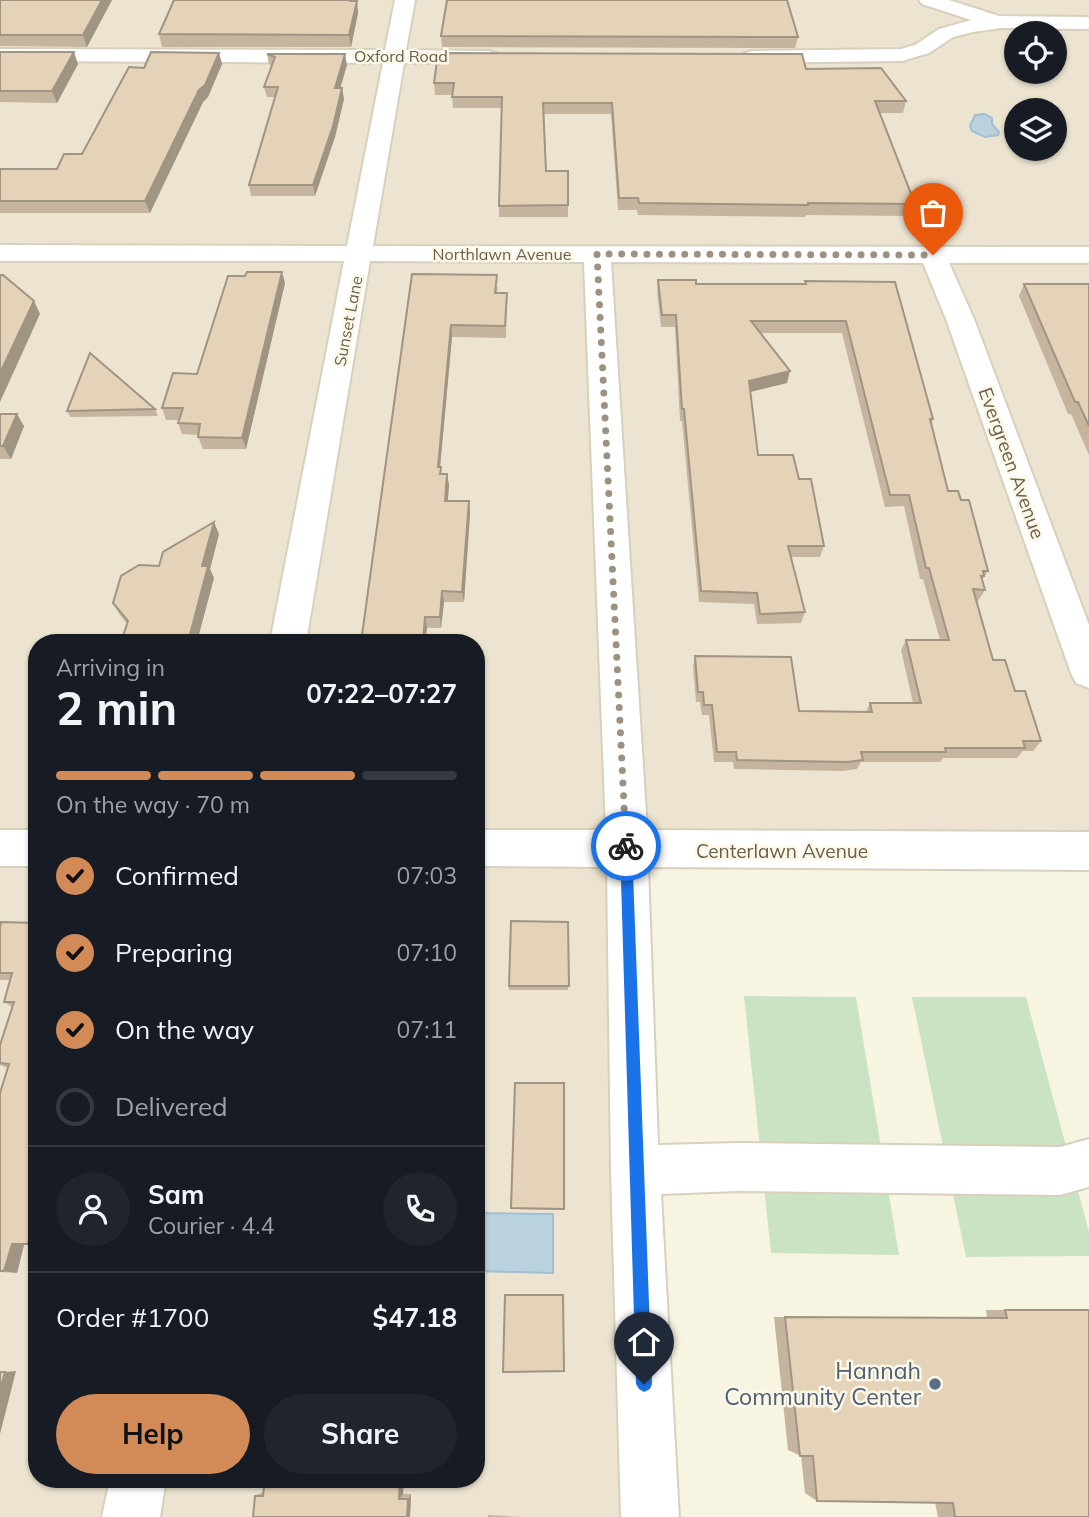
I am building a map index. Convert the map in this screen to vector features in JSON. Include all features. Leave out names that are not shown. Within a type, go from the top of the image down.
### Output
[{"type":"street","name":"Sunset Lane","points":[[289,634],[405,0]]},
{"type":"street","points":[[932,2],[1001,22]]},
{"type":"street","points":[[932,2],[943,18],[946,33]]},
{"type":"street","points":[[729,57],[902,55],[922,49],[946,33],[972,26],[1001,22],[1089,23]]},
{"type":"street","name":"Oxford Road","points":[[0,55],[514,57]]},
{"type":"street","name":"Northlawn Avenue","points":[[0,253],[1089,255]]},
{"type":"street","points":[[597,254],[626,848],[635,1170],[650,1517]]},
{"type":"street","name":"Evergreen Avenue","points":[[933,255],[964,332],[1089,673]]},
{"type":"street","points":[[0,848],[28,848]]},
{"type":"street","name":"Centerlawn Avenue","points":[[485,849],[1089,851]]},
{"type":"street","points":[[635,1170],[752,1167],[1060,1171],[1089,1163]]},
{"type":"street","points":[[131,1517],[136,1488]]},
{"type":"shaded area","points":[[0,0],[1089,0],[1089,851],[633,851],[660,1517],[0,1517]]},
{"type":"green space","points":[[744,996],[856,997],[899,1255],[771,1253]]},
{"type":"green space","points":[[912,997],[1026,997],[1089,1232],[1089,1256],[966,1257]]},
{"type":"water","points":[[985,114],[992,118],[998,135],[985,137],[972,131],[970,126],[975,115]]},
{"type":"water","points":[[485,1213],[553,1214],[553,1273],[485,1271]]},
{"type":"building","points":[[0,0],[102,0],[83,35],[0,35]]},
{"type":"building","points":[[174,0],[357,1],[349,35],[159,34]]},
{"type":"building","points":[[447,0],[787,0],[798,37],[441,36]]},
{"type":"building","points":[[0,52],[74,52],[52,91],[0,91]]},
{"type":"building","points":[[151,52],[219,53],[145,201],[0,201],[0,169],[57,169],[64,154],[82,154],[129,67],[144,68]]},
{"type":"building","points":[[438,53],[802,54],[806,69],[881,68],[906,101],[875,101],[915,204],[639,203],[638,198],[619,198],[612,103],[543,103],[546,171],[568,171],[568,205],[499,206],[502,97],[452,97],[454,83],[434,83]]},
{"type":"building","points":[[267,54],[345,54],[335,88],[342,88],[333,126],[313,185],[249,185],[278,87],[264,87],[275,57]]},
{"type":"building","points":[[247,272],[282,272],[242,438],[198,437],[200,424],[178,423],[183,408],[162,408],[173,373],[197,374],[228,276],[245,276]]},
{"type":"building","points":[[412,274],[497,275],[495,293],[507,293],[505,326],[451,325],[438,467],[441,467],[440,474],[447,474],[445,501],[469,501],[462,592],[442,591],[440,617],[425,617],[424,634],[362,634]]},
{"type":"building","points":[[0,275],[34,301],[0,373]]},
{"type":"building","points":[[658,280],[696,280],[696,284],[895,282],[933,419],[930,419],[948,491],[958,491],[961,500],[969,500],[988,571],[983,571],[984,576],[981,576],[985,590],[973,589],[993,660],[1005,660],[1015,691],[1025,691],[1041,741],[1023,741],[1025,748],[861,752],[863,760],[848,762],[737,760],[736,752],[717,752],[712,705],[704,705],[703,692],[698,692],[695,656],[791,657],[799,711],[872,712],[870,703],[921,703],[906,640],[949,640],[929,568],[926,568],[909,495],[890,495],[846,321],[751,321],[790,371],[749,381],[758,455],[793,455],[799,479],[811,479],[824,546],[788,546],[805,612],[760,614],[757,593],[701,591],[682,409],[676,315],[662,315]]},
{"type":"building","points":[[1024,284],[1089,284],[1089,426],[1078,402],[1075,402]]},
{"type":"building","points":[[90,353],[155,409],[67,411]]},
{"type":"building","points":[[0,414],[17,414],[3,446],[0,446]]},
{"type":"building","points":[[214,522],[202,566],[208,566],[190,634],[124,634],[128,621],[113,603],[121,576],[139,565],[159,566],[163,552]]},
{"type":"building","points":[[511,921],[568,922],[569,986],[509,986]]},
{"type":"building","points":[[1,922],[28,923],[28,1244],[12,1244],[4,1271],[0,1271],[0,1093],[9,1064],[0,1063],[0,1045],[14,1002],[4,1002],[12,973],[0,973]]},
{"type":"building","points":[[515,1083],[564,1083],[564,1209],[511,1208]]},
{"type":"building","points":[[505,1295],[563,1295],[564,1371],[503,1372]]},
{"type":"building","name":"Hannah Community Center","points":[[1005,1310],[1089,1310],[1089,1517],[955,1517],[953,1503],[817,1501],[813,1456],[800,1456],[785,1317],[1007,1318]]},
{"type":"building","points":[[0,1372],[5,1372],[0,1390]]},
{"type":"building","points":[[264,1488],[400,1488],[399,1499],[408,1499],[407,1517],[253,1517],[255,1496],[263,1496]]},
{"type":"way so far","points":[[626,846],[597,254],[933,255]]},
{"type":"place","name":"Hannah Community Center","points":[[935,1384]]},
{"type":"route","points":[[626,846],[644,1384]]}]
